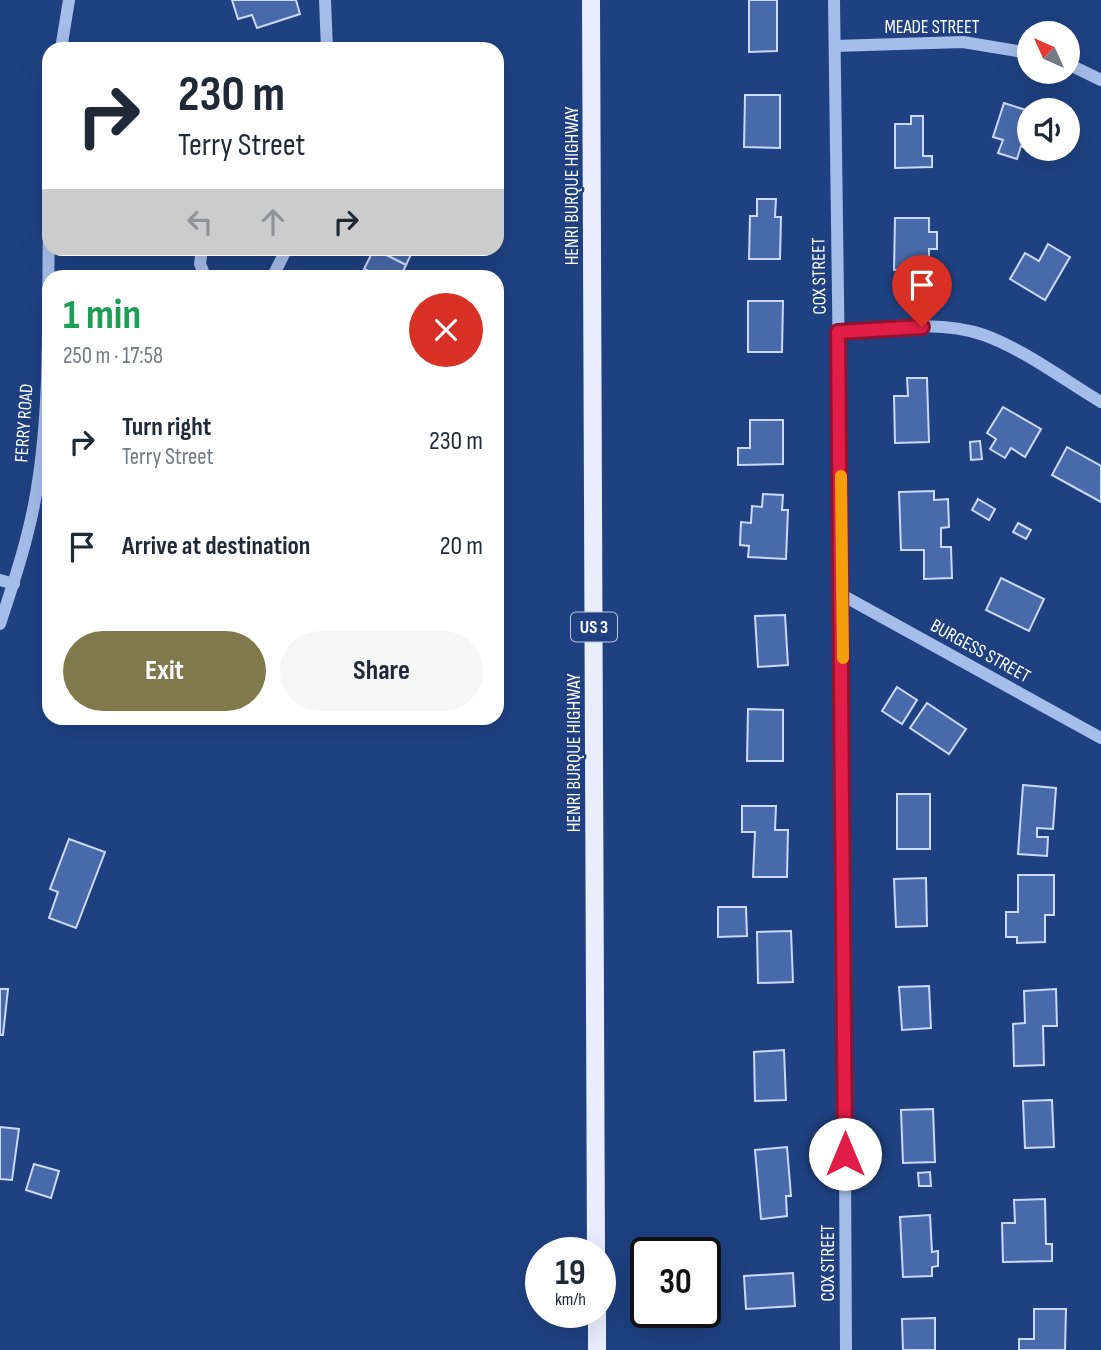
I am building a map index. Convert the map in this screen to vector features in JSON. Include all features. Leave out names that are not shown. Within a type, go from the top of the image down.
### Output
[{"type":"main road","name":"HENRI BURQUE HIGHWAY","points":[[591,0],[596,1237]]},
{"type":"main road","points":[[597,1328],[597,1350]]},
{"type":"street","points":[[62,42],[69,0]]},
{"type":"street","points":[[325,0],[327,42]]},
{"type":"street","name":"COX STREET","points":[[834,0],[842,595],[846,1350]]},
{"type":"street","name":"MEADE STREET","points":[[835,47],[963,42],[1017,51]]},
{"type":"street","points":[[1080,70],[1101,80]]},
{"type":"street","points":[[838,332],[922,327],[954,328],[983,335],[1008,346],[1101,402]]},
{"type":"street","name":"FERRY ROAD","points":[[1,617],[14,584],[29,526],[40,465],[42,434]]},
{"type":"street","points":[[0,580],[14,584]]},
{"type":"street","name":"BURGESS STREET","points":[[842,595],[1101,738]]},
{"type":"building","points":[[232,0],[296,0],[300,14],[257,28],[252,15],[238,19]]},
{"type":"building","points":[[749,0],[777,0],[777,51],[749,52]]},
{"type":"building","points":[[745,95],[780,95],[780,148],[744,147]]},
{"type":"building","points":[[1004,103],[1017,107],[1017,159],[998,153],[1003,140],[993,137]]},
{"type":"building","points":[[911,116],[923,116],[923,156],[932,156],[932,167],[895,168],[895,124],[911,124]]},
{"type":"building","points":[[757,199],[776,199],[775,217],[781,217],[780,259],[749,259],[750,216],[757,216]]},
{"type":"building","points":[[895,218],[929,218],[929,232],[937,232],[937,249],[929,249],[929,270],[894,270]]},
{"type":"building","points":[[1048,244],[1070,257],[1045,300],[1010,279],[1025,253],[1039,261]]},
{"type":"building","points":[[370,256],[388,256],[406,265],[404,270],[364,269]]},
{"type":"building","points":[[389,256],[410,256],[406,265]]},
{"type":"building","points":[[748,301],[783,301],[782,352],[748,352]]},
{"type":"building","points":[[907,378],[927,378],[929,442],[895,443],[894,396],[908,396]]},
{"type":"building","points":[[1003,407],[1041,429],[1025,457],[1011,448],[1005,458],[990,449],[996,439],[987,433]]},
{"type":"building","points":[[750,420],[783,420],[783,464],[738,465],[738,448],[750,448]]},
{"type":"building","points":[[980,441],[982,459],[971,460],[970,442]]},
{"type":"building","points":[[1067,447],[1101,466],[1101,502],[1052,475]]},
{"type":"building","points":[[934,491],[934,500],[948,499],[949,527],[941,528],[941,547],[951,547],[952,578],[924,579],[924,550],[901,550],[899,492]]},
{"type":"building","points":[[763,494],[783,495],[782,510],[788,510],[786,559],[748,557],[749,546],[740,545],[741,522],[751,523],[752,506],[762,507]]},
{"type":"building","points":[[978,499],[995,509],[989,520],[972,510]]},
{"type":"building","points":[[1018,523],[1031,530],[1026,539],[1013,532]]},
{"type":"building","points":[[1001,578],[1044,599],[1029,631],[986,610]]},
{"type":"building","points":[[785,615],[788,665],[758,667],[755,616]]},
{"type":"building","points":[[897,687],[917,700],[902,724],[882,711]]},
{"type":"building","points":[[927,703],[966,729],[949,754],[910,728]]},
{"type":"building","points":[[748,709],[783,710],[783,761],[747,761]]},
{"type":"building","points":[[1023,785],[1056,788],[1053,829],[1037,828],[1037,837],[1048,837],[1047,856],[1018,854]]},
{"type":"building","points":[[897,794],[930,794],[930,849],[897,849]]},
{"type":"building","points":[[742,806],[776,806],[775,830],[788,830],[787,877],[753,877],[755,832],[742,832]]},
{"type":"building","points":[[69,839],[105,852],[76,928],[49,918],[58,892],[50,889]]},
{"type":"building","points":[[1018,875],[1054,875],[1054,915],[1045,915],[1045,942],[1017,943],[1017,937],[1006,937],[1006,912],[1018,912]]},
{"type":"building","points":[[926,878],[927,926],[896,927],[894,879]]},
{"type":"building","points":[[718,907],[746,907],[747,936],[718,937]]},
{"type":"building","points":[[791,931],[793,982],[758,983],[757,932]]},
{"type":"building","points":[[929,986],[931,1028],[902,1030],[899,987]]},
{"type":"building","points":[[0,989],[8,989],[3,1035],[0,1035]]},
{"type":"building","points":[[1056,989],[1057,1026],[1043,1026],[1044,1065],[1014,1066],[1013,1024],[1025,1023],[1024,991]]},
{"type":"building","points":[[784,1050],[786,1100],[755,1101],[754,1052]]},
{"type":"building","points":[[1052,1100],[1054,1147],[1025,1148],[1023,1101]]},
{"type":"building","points":[[933,1109],[935,1162],[903,1163],[901,1110]]},
{"type":"building","points":[[0,1127],[19,1129],[12,1180],[0,1179]]},
{"type":"building","points":[[787,1147],[791,1196],[786,1196],[787,1216],[761,1219],[755,1150]]},
{"type":"building","points":[[34,1164],[59,1171],[51,1198],[26,1190]]},
{"type":"building","points":[[930,1172],[931,1186],[919,1186],[918,1173]]},
{"type":"building","points":[[1045,1199],[1046,1244],[1052,1244],[1052,1261],[1003,1262],[1002,1223],[1015,1223],[1014,1200]]},
{"type":"building","points":[[930,1215],[932,1252],[938,1251],[938,1266],[932,1267],[932,1276],[903,1277],[900,1217]]},
{"type":"building","points":[[793,1273],[795,1306],[746,1309],[744,1276]]},
{"type":"building","points":[[1034,1309],[1066,1309],[1065,1350],[1019,1350],[1019,1339],[1034,1339]]},
{"type":"building","points":[[935,1318],[935,1350],[903,1350],[902,1319]]},
{"type":"slow traffic","points":[[841,476],[843,658]]},
{"type":"route","points":[[845,1154],[838,332],[922,327]]}]
